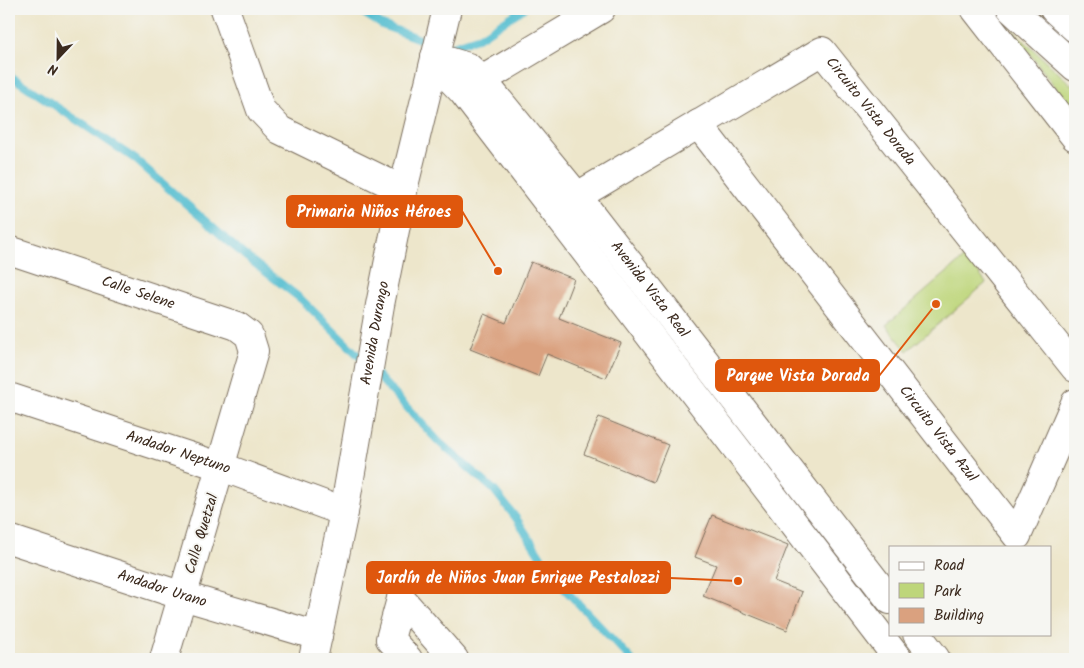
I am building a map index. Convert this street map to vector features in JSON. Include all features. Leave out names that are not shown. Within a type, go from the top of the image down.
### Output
[{"type":"street","points":[[225,9],[261,110],[280,130],[404,190]]},
{"type":"street","name":"Avenida Durango","points":[[315,648],[344,512],[380,305],[404,190],[447,9]]},
{"type":"street","points":[[472,86],[601,9]]},
{"type":"street","points":[[975,9],[1075,137]]},
{"type":"street","points":[[1011,9],[1075,67]]},
{"type":"street","points":[[1054,9],[1075,28]]},
{"type":"street","name":"Circuito Vista Dorada","points":[[554,210],[822,51],[1075,368]]},
{"type":"street","name":"Avenida Vista Real","points":[[435,58],[443,71],[472,86],[577,196],[889,599]]},
{"type":"street","name":"Avenida Vista Real","points":[[472,86],[554,210],[789,520],[898,659]]},
{"type":"street","name":"Circuito Vista Azul","points":[[698,124],[1017,536],[1075,403]]},
{"type":"street","name":"Calle Selene","points":[[9,250],[237,326],[249,335],[254,351]]},
{"type":"street","name":"Calle Quetzal","points":[[164,659],[222,467],[254,351]]},
{"type":"street","name":"Andador Neptuno","points":[[9,397],[222,467],[344,512]]},
{"type":"street","points":[[789,520],[815,504]]},
{"type":"street","name":"Andador Urano","points":[[9,539],[183,596],[315,648]]},
{"type":"street","points":[[408,659],[390,639],[401,599],[454,659]]},
{"type":"street","points":[[918,636],[936,659]]},
{"type":"green space","points":[[1011,29],[1075,88],[1075,113]]},
{"type":"green space","points":[[966,256],[986,283],[907,351],[886,325]]},
{"type":"building","points":[[531,262],[574,279],[559,318],[621,343],[606,378],[547,354],[538,376],[470,349],[484,314],[506,323]]},
{"type":"building","points":[[599,417],[668,445],[653,482],[584,454]]},
{"type":"building","points":[[712,515],[788,545],[774,581],[802,592],[787,630],[703,596],[716,565],[695,557]]},
{"type":"waterway","points":[[357,9],[382,25],[433,44]]},
{"type":"waterway","points":[[447,48],[480,37],[523,9]]},
{"type":"waterway","points":[[9,75],[135,159],[244,255],[301,299],[364,361]]},
{"type":"waterway","points":[[375,373],[439,442],[494,490],[516,518],[555,579],[631,659]]},
{"type":"place","name":"Primaria Niños Héroes","points":[[498,271]]},
{"type":"place","name":"Parque Vista Dorada","points":[[936,304]]},
{"type":"place","name":"Jardín de Niños Juan Enrique Pestalozzi","points":[[738,581]]}]
